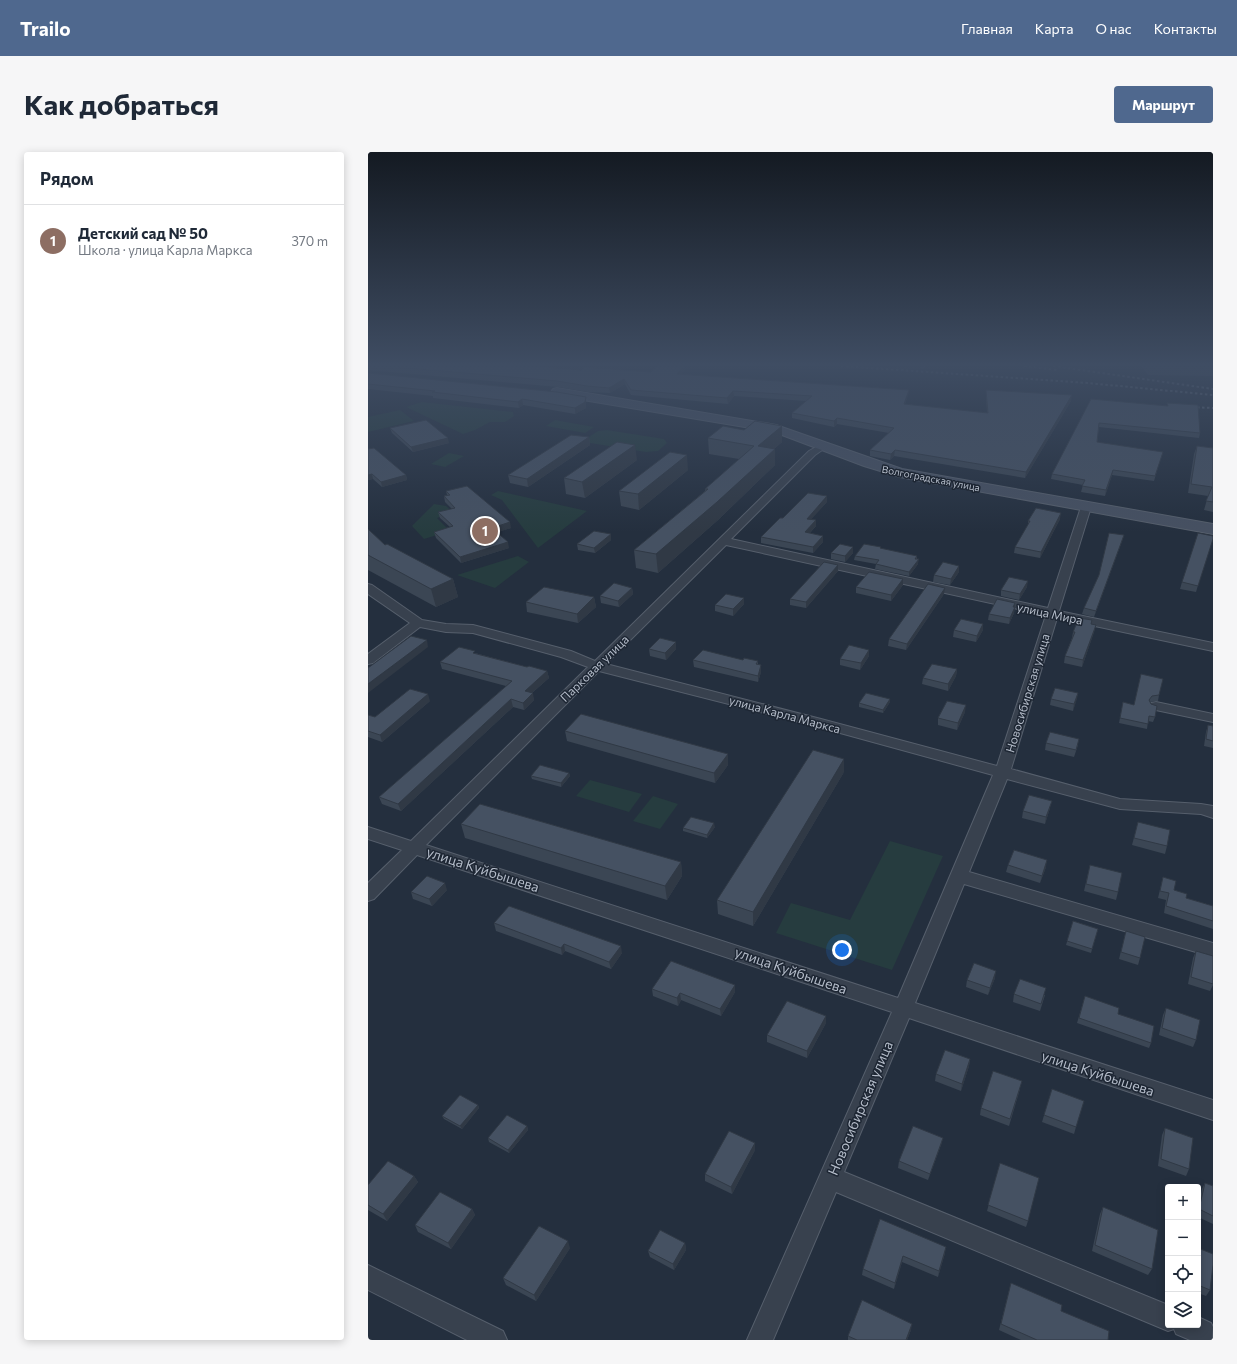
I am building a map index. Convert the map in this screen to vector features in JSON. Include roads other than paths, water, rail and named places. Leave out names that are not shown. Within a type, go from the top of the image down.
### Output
[{"type":"street","name":"Волгоградская улица","points":[[730,421],[776,429],[798,435],[877,467],[900,473],[1213,529]]},
{"type":"street","name":"Парковая улица","points":[[368,894],[812,453],[823,446]]},
{"type":"street","name":"Новосибирская улица","points":[[760,1340],[960,876],[1002,773],[1086,507]]},
{"type":"street","name":"улица Мира","points":[[723,541],[1052,614],[1213,647]]},
{"type":"street","name":"улица Карла Маркса","points":[[368,588],[418,623],[446,628],[473,629],[566,654],[596,666],[809,720],[1120,804],[1200,809],[1213,812]]},
{"type":"street","points":[[368,660],[418,623]]},
{"type":"street","points":[[1156,706],[1213,718]]},
{"type":"street","name":"улица Куйбышева","points":[[368,833],[681,932],[903,1009],[1213,1110]]},
{"type":"street","points":[[960,876],[1213,950]]},
{"type":"street","points":[[830,1178],[1165,1317]]},
{"type":"street","points":[[368,1277],[494,1340]]},
{"type":"place","name":"Детский сад № 50","points":[[485,531]]}]
